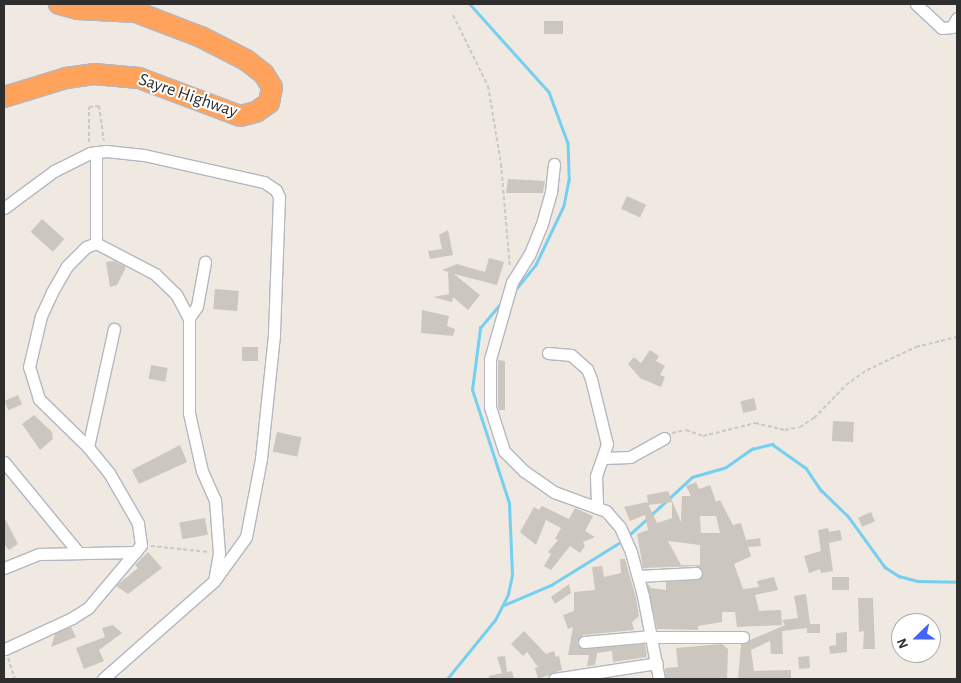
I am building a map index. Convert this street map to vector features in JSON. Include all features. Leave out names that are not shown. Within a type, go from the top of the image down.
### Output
[{"type":"highway","name":"Sayre Highway","points":[[4,97],[66,78],[94,74],[139,78],[240,116],[256,112],[269,102],[272,87],[264,74],[246,60],[201,37],[136,12],[78,8],[59,4]]},
{"type":"street","points":[[916,4],[942,28],[952,27],[957,18]]},
{"type":"street","points":[[4,208],[19,194],[97,152],[144,155],[264,182],[276,190],[279,197],[274,336],[252,514],[240,549],[214,581],[103,679]]},
{"type":"street","points":[[96,244],[97,152]]},
{"type":"street","points":[[554,164],[551,192],[541,226],[529,255],[514,277],[488,374],[490,407],[504,451],[539,483],[568,499],[606,511],[620,526],[638,576],[652,636],[659,679]]},
{"type":"street","points":[[96,244],[155,274],[176,294],[189,318],[188,412],[202,471],[215,500],[219,553],[214,581]]},
{"type":"street","points":[[5,649],[72,618],[88,608],[139,549],[138,524],[109,474],[88,447],[39,399],[29,367],[41,316],[60,277],[79,252],[96,244]]},
{"type":"street","points":[[189,318],[197,306],[205,262]]},
{"type":"street","points":[[88,447],[114,329]]},
{"type":"street","points":[[548,353],[571,355],[587,369],[607,434],[604,458],[596,476],[597,508]]},
{"type":"street","points":[[604,458],[630,457],[664,438]]},
{"type":"street","points":[[4,462],[77,551]]},
{"type":"street","points":[[4,568],[39,554],[139,549]]},
{"type":"street","points":[[638,576],[696,573]]},
{"type":"street","points":[[584,642],[652,636],[743,637]]},
{"type":"street","points":[[554,679],[657,663]]},
{"type":"path","points":[[453,15],[488,86],[501,164],[509,262],[514,277]]},
{"type":"path","points":[[99,106],[97,152],[89,107],[99,106]]},
{"type":"path","points":[[664,438],[677,431],[703,436],[755,423],[785,430],[800,427],[814,418],[846,385],[867,370],[916,347],[957,337]]},
{"type":"path","points":[[139,549],[219,553]]},
{"type":"path","points":[[5,649],[15,679]]},
{"type":"building","points":[[544,21],[563,21],[563,34],[544,34]]},
{"type":"building","points":[[508,179],[545,181],[543,193],[506,193]]},
{"type":"building","points":[[627,196],[646,205],[640,218],[621,209]]},
{"type":"building","points":[[42,219],[64,239],[53,252],[31,232]]},
{"type":"building","points":[[448,230],[453,255],[430,259],[428,251],[442,249],[439,235]]},
{"type":"building","points":[[489,258],[504,262],[497,285],[454,274],[480,295],[468,310],[453,297],[452,302],[433,297],[449,294],[448,272],[442,270],[457,264],[485,272]]},
{"type":"building","points":[[114,261],[126,267],[117,285],[110,287],[106,262]]},
{"type":"building","points":[[215,289],[239,291],[237,311],[213,309]]},
{"type":"building","points":[[422,310],[449,316],[447,326],[455,329],[453,336],[421,333]]},
{"type":"building","points":[[242,347],[258,347],[258,361],[242,361]]},
{"type":"building","points":[[650,350],[659,356],[656,361],[665,366],[660,375],[665,377],[661,387],[640,378],[628,364],[634,357],[641,363]]},
{"type":"building","points":[[498,360],[505,361],[505,410],[499,410],[498,406]]},
{"type":"building","points":[[151,365],[168,368],[165,382],[149,379]]},
{"type":"building","points":[[18,395],[22,404],[8,410],[4,401]]},
{"type":"building","points":[[754,398],[757,410],[743,413],[740,401]]},
{"type":"building","points":[[34,415],[52,432],[53,439],[40,450],[22,424]]},
{"type":"building","points":[[833,421],[854,422],[853,442],[832,441]]},
{"type":"building","points":[[277,432],[301,437],[297,457],[273,452]]},
{"type":"building","points":[[180,445],[187,462],[139,484],[132,470]]},
{"type":"building","points":[[696,482],[699,489],[710,485],[716,502],[720,500],[733,525],[741,523],[746,540],[760,538],[761,546],[748,547],[751,556],[734,564],[743,589],[759,587],[757,581],[774,577],[778,590],[755,595],[759,611],[781,610],[782,625],[737,627],[735,612],[722,612],[722,622],[698,626],[698,630],[657,629],[647,583],[651,588],[666,590],[666,582],[697,580],[703,572],[696,566],[643,568],[637,534],[648,530],[645,515],[630,521],[624,507],[647,502],[648,504],[647,495],[668,491],[681,522],[682,496],[691,496],[686,486]],"holes":[[[672,502],[672,518],[657,523],[648,505]],[[700,516],[716,516],[720,533],[701,533]],[[668,541],[700,545],[700,565],[681,565]]]},
{"type":"building","points":[[542,506],[569,519],[575,508],[593,516],[585,531],[595,537],[583,542],[585,546],[580,553],[570,546],[551,570],[544,566],[551,554],[548,552],[558,540],[555,539],[561,528],[546,520],[536,545],[520,532],[534,507],[539,510]]},
{"type":"building","points":[[871,512],[875,521],[862,527],[858,518]]},
{"type":"building","points":[[4,517],[18,544],[9,550],[4,544]]},
{"type":"building","points":[[205,518],[208,535],[182,539],[179,523]]},
{"type":"building","points":[[828,528],[829,532],[840,530],[842,540],[829,543],[833,571],[821,573],[820,569],[809,573],[804,556],[821,551],[818,530]]},
{"type":"building","points":[[148,552],[162,568],[128,594],[116,586],[138,568],[135,565]]},
{"type":"building","points":[[620,559],[625,559],[636,598],[639,616],[632,622],[634,630],[583,635],[577,643],[585,649],[645,644],[647,657],[613,662],[612,651],[597,653],[595,665],[587,666],[589,655],[568,655],[573,627],[568,629],[563,615],[574,611],[574,592],[595,590],[592,567],[602,566],[604,577],[621,573]]},
{"type":"building","points":[[832,577],[849,577],[849,590],[832,590]]},
{"type":"building","points":[[569,584],[571,593],[555,604],[551,597]]},
{"type":"building","points":[[806,594],[810,624],[820,624],[820,633],[807,633],[807,628],[782,631],[783,654],[771,654],[770,641],[751,650],[754,671],[791,670],[791,679],[738,679],[741,644],[785,625],[782,620],[798,618],[794,596]]},
{"type":"building","points":[[858,598],[873,598],[875,649],[863,649],[864,631],[859,632]]},
{"type":"building","points":[[113,625],[122,633],[99,650],[104,661],[84,669],[76,648],[105,637],[102,628]]},
{"type":"building","points":[[71,627],[76,637],[51,647],[55,634]]},
{"type":"building","points":[[524,631],[546,654],[554,651],[556,657],[559,656],[562,670],[538,679],[535,668],[538,667],[527,652],[523,656],[511,644]]},
{"type":"building","points":[[847,632],[847,652],[830,654],[829,646],[836,645],[836,633]]},
{"type":"building","points":[[722,644],[728,649],[727,679],[666,679],[665,668],[678,667],[676,648]]},
{"type":"building","points":[[505,656],[507,672],[512,671],[514,679],[489,679],[489,676],[502,673],[497,657]]},
{"type":"building","points":[[809,656],[810,668],[799,669],[798,657]]},
{"type":"waterway","points":[[470,4],[549,92],[568,143],[569,180],[564,206],[536,265],[515,291]]},
{"type":"waterway","points":[[447,679],[495,620],[508,594],[512,575],[509,503],[472,390],[480,328],[501,303]]},
{"type":"waterway","points":[[651,515],[692,477],[726,467],[752,449],[772,444],[806,468],[821,490],[848,516],[885,567],[899,576],[918,581],[957,582]]},
{"type":"waterway","points":[[629,535],[647,519]]},
{"type":"waterway","points":[[504,605],[551,585],[622,541]]}]
